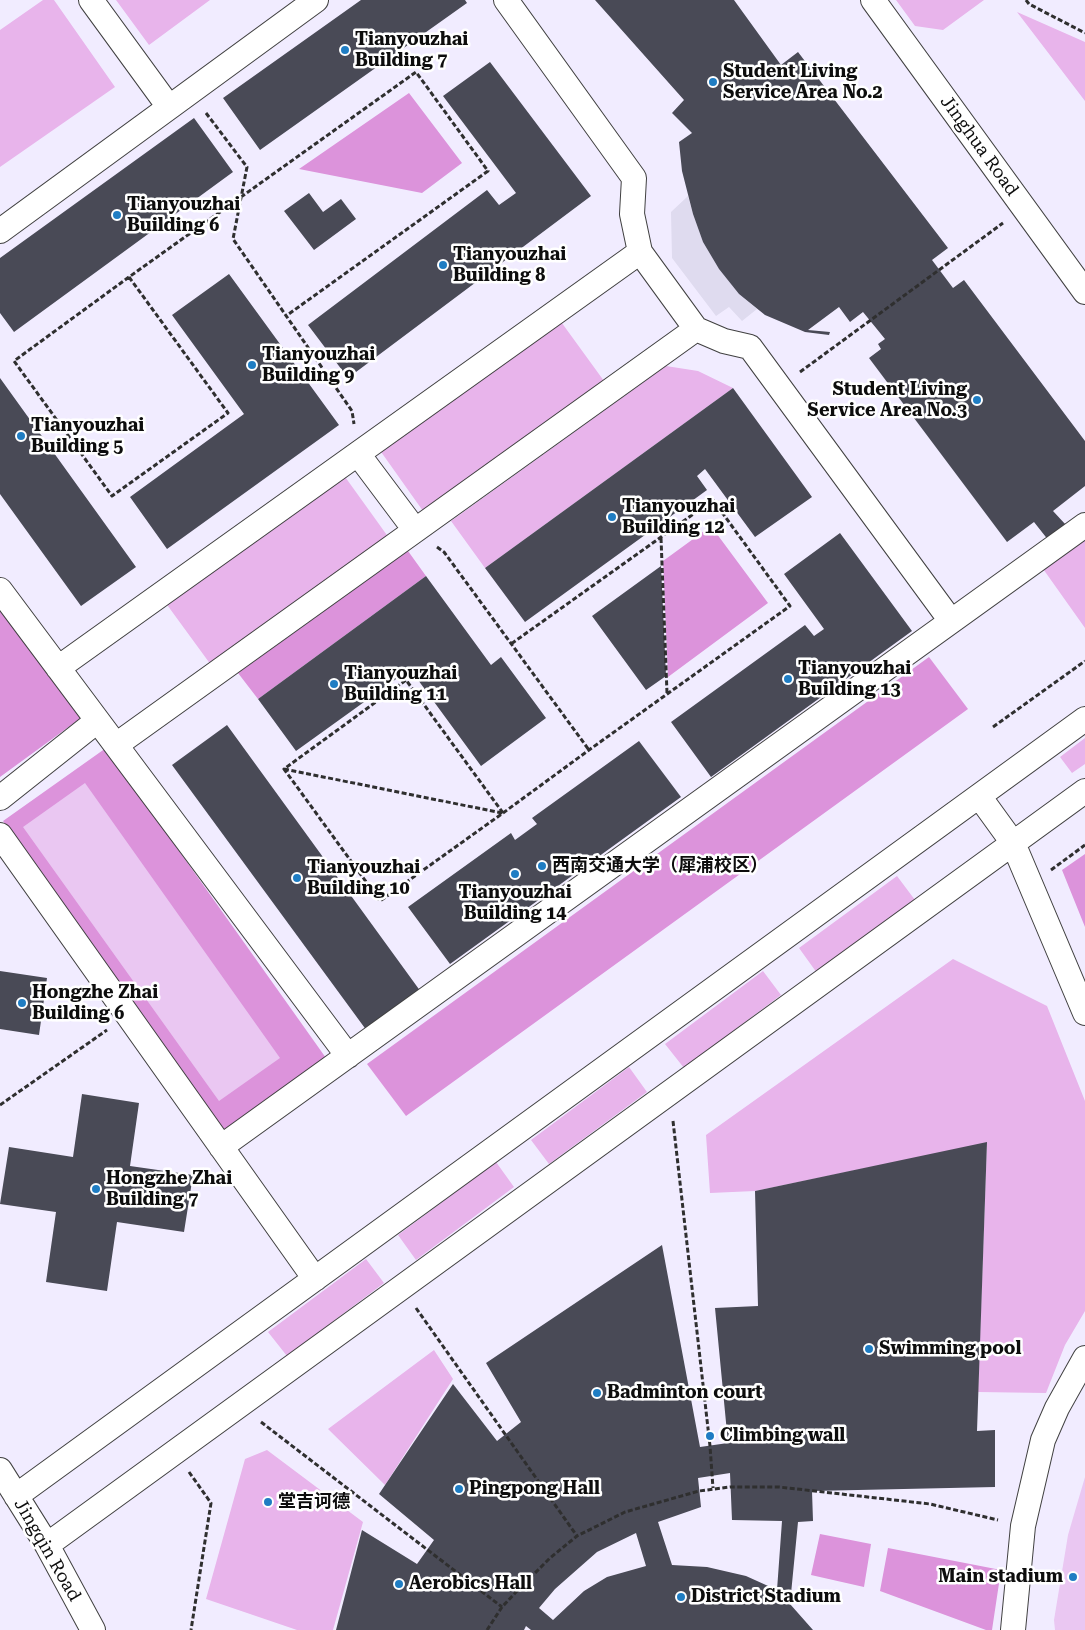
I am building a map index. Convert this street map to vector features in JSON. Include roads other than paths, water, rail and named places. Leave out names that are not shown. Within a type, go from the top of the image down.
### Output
[{"type":"street","points":[[91,0],[169,107]]},
{"type":"street","points":[[0,231],[316,0]]},
{"type":"street","points":[[506,0],[634,178],[632,214],[640,252],[696,329],[724,341],[750,347],[952,620]]},
{"type":"street","name":"Jinghua Road","points":[[873,0],[1085,292]]},
{"type":"street","points":[[58,668],[640,252]]},
{"type":"street","points":[[116,745],[696,329]]},
{"type":"street","points":[[358,454],[415,530]]},
{"type":"street","points":[[221,1147],[1085,525]]},
{"type":"street","points":[[0,590],[348,1056]]},
{"type":"street","points":[[16,1496],[1085,719]]},
{"type":"street","points":[[0,798],[97,720]]},
{"type":"street","points":[[46,1545],[1085,791]]},
{"type":"street","points":[[979,796],[1013,843],[1085,1013]]},
{"type":"street","points":[[0,835],[315,1279]]},
{"type":"street","points":[[1013,1630],[1023,1526],[1043,1440],[1057,1408],[1085,1358]]},
{"type":"street","name":"Jingqin Road","points":[[0,1470],[46,1545],[93,1630]]},
{"type":"place","name":"Tianyouzhai Building 7","points":[[345,50]]},
{"type":"place","name":"Student Living Service Area No.2","points":[[713,82]]},
{"type":"place","name":"Tianyouzhai Building 6","points":[[117,215]]},
{"type":"place","name":"Tianyouzhai Building 8","points":[[443,265]]},
{"type":"place","name":"Tianyouzhai Building 9","points":[[252,365]]},
{"type":"place","name":"Student Living Service Area No.3","points":[[977,400]]},
{"type":"place","name":"Tianyouzhai Building 5","points":[[21,436]]},
{"type":"place","name":"Tianyouzhai Building 12","points":[[612,517]]},
{"type":"place","name":"Tianyouzhai Building 13","points":[[788,679]]},
{"type":"place","name":"Tianyouzhai Building 11","points":[[334,684]]},
{"type":"place","name":"西南交通大学（犀浦校区）","points":[[542,866]]},
{"type":"place","name":"Tianyouzhai Building 14","points":[[515,874]]},
{"type":"place","name":"Tianyouzhai Building 10","points":[[297,878]]},
{"type":"place","name":"Hongzhe Zhai Building 6","points":[[22,1003]]},
{"type":"place","name":"Hongzhe Zhai Building 7","points":[[96,1189]]},
{"type":"place","name":"Swimming pool","points":[[869,1349]]},
{"type":"place","name":"Badminton court","points":[[597,1393]]},
{"type":"place","name":"Climbing wall","points":[[710,1436]]},
{"type":"place","name":"Pingpong Hall","points":[[459,1489]]},
{"type":"place","name":"堂吉诃德","points":[[268,1502]]},
{"type":"place","name":"Main stadium","points":[[1073,1577]]},
{"type":"place","name":"Aerobics Hall","points":[[399,1584]]},
{"type":"place","name":"District Stadium","points":[[681,1597]]}]
